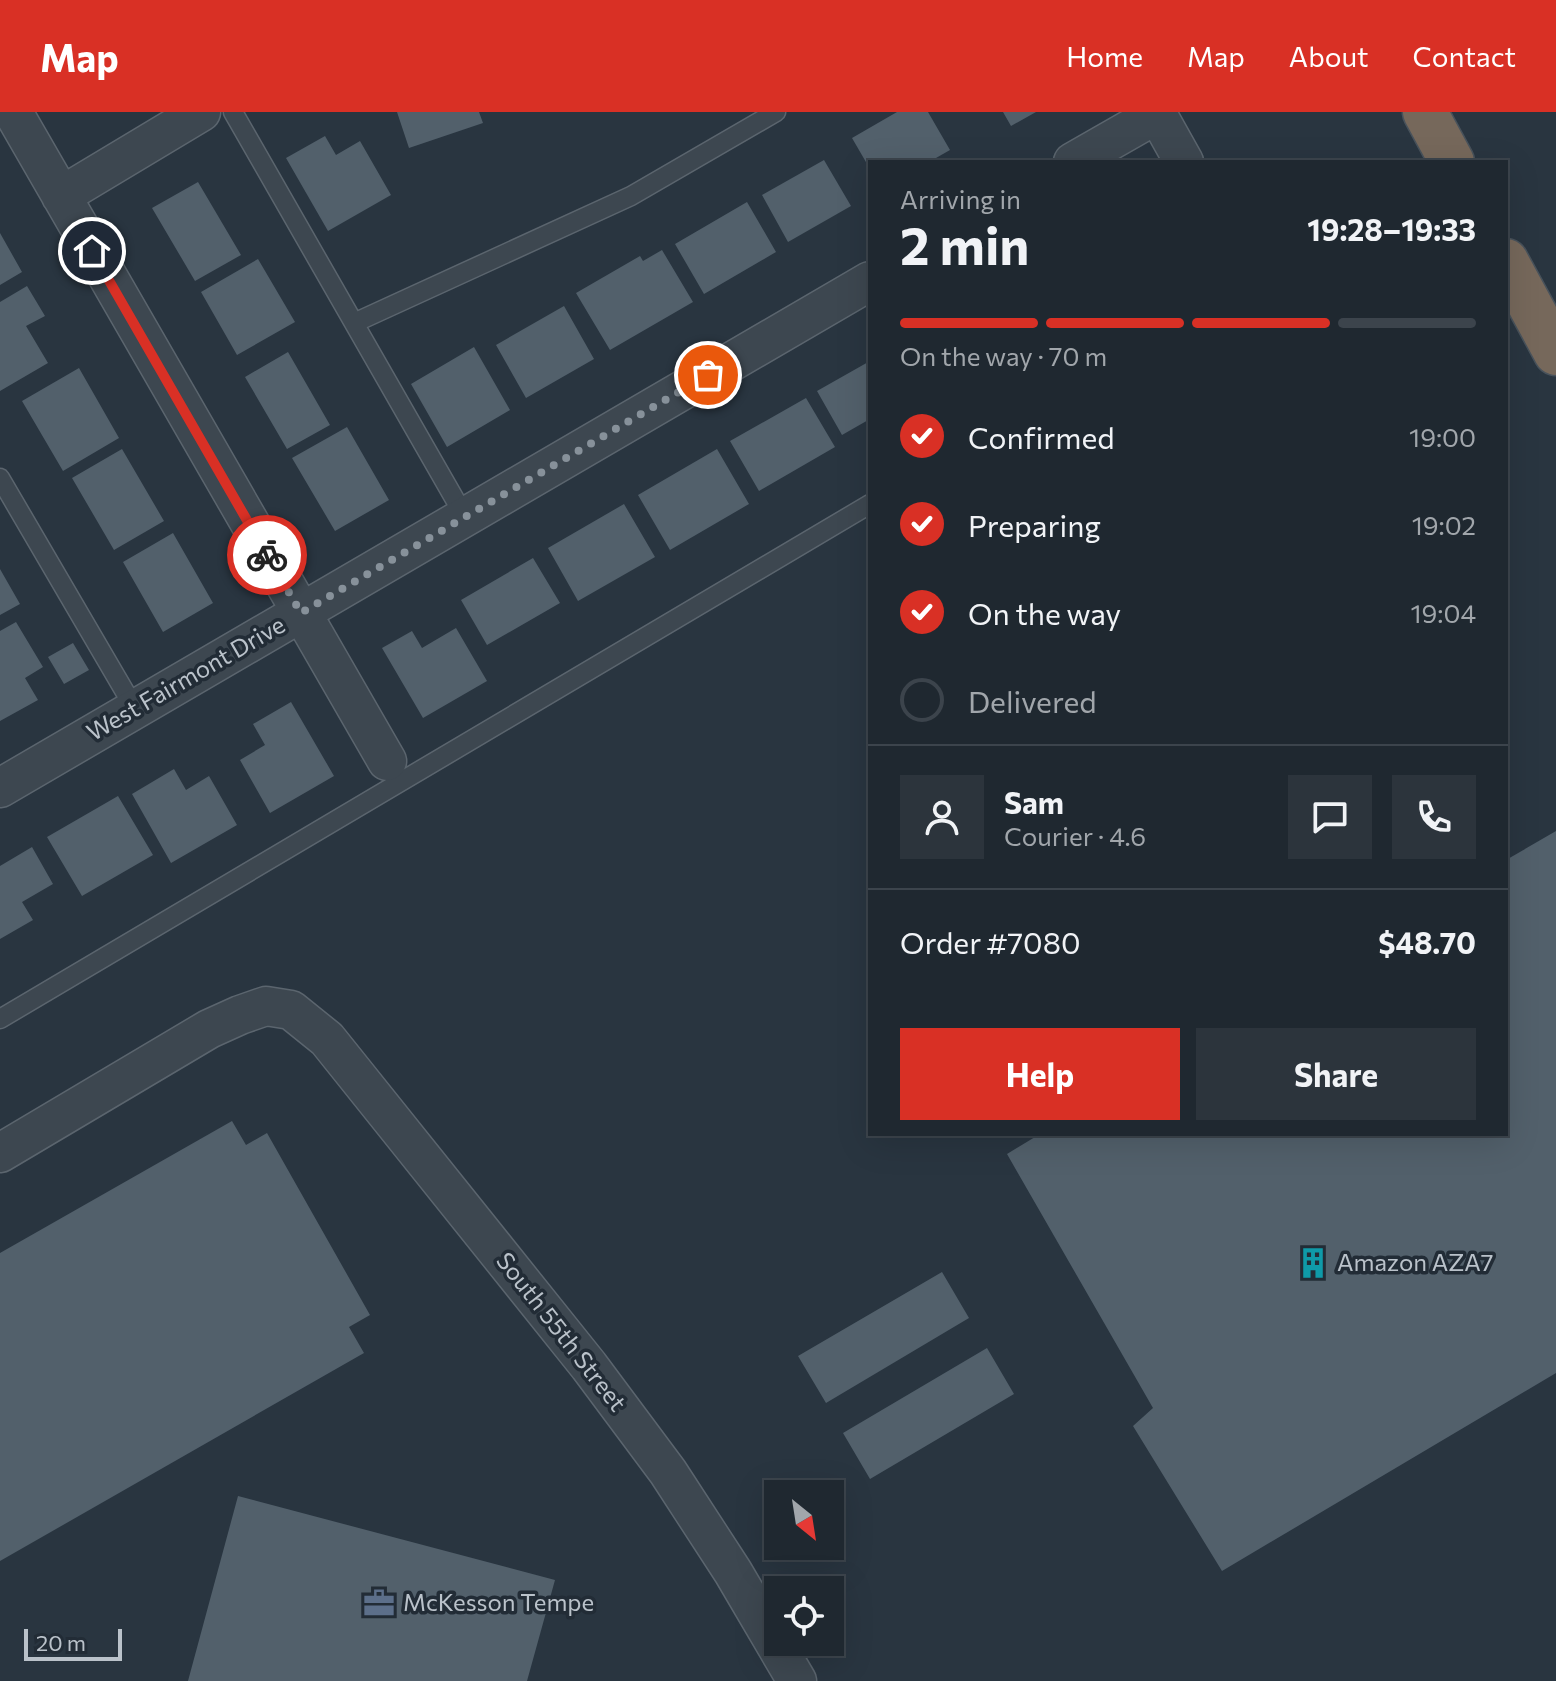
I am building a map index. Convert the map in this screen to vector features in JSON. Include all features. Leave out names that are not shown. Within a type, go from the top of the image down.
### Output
[{"type":"highway","points":[[1425,112],[1451,160]]},
{"type":"highway","points":[[1508,265],[1556,353]]},
{"type":"street","points":[[13,112],[387,761]]},
{"type":"street","points":[[61,196],[201,112]]},
{"type":"street","points":[[1076,160],[1156,113],[1183,160]]},
{"type":"street","name":"West Fairmont Drive","points":[[0,788],[868,282]]},
{"type":"street","name":"South 55th Street","points":[[0,1153],[209,1029],[266,1006],[291,1010],[327,1039],[589,1366],[676,1484],[733,1572],[797,1681]]},
{"type":"lane","points":[[233,112],[465,517]]},
{"type":"lane","points":[[354,323],[631,196],[776,112]]},
{"type":"lane","points":[[0,478],[135,709]]},
{"type":"lane","points":[[0,1019],[868,505]]},
{"type":"building","points":[[397,112],[479,112],[483,123],[409,148]]},
{"type":"building","points":[[897,112],[928,112],[950,150],[932,160],[868,160],[868,166],[852,138]]},
{"type":"building","points":[[1003,112],[1036,112],[1011,126]]},
{"type":"building","points":[[325,136],[336,155],[360,141],[391,195],[328,231],[286,158]]},
{"type":"building","points":[[824,160],[851,206],[788,242],[762,195]]},
{"type":"building","points":[[198,182],[241,255],[195,281],[152,208]]},
{"type":"building","points":[[747,202],[776,252],[704,294],[675,244]]},
{"type":"building","points":[[0,233],[22,272],[0,285]]},
{"type":"building","points":[[662,250],[693,302],[610,350],[576,293],[640,256],[643,261]]},
{"type":"building","points":[[258,259],[295,322],[237,355],[201,292]]},
{"type":"building","points":[[27,286],[45,316],[26,326],[48,363],[0,391],[0,302]]},
{"type":"building","points":[[564,306],[594,359],[526,398],[496,345]]},
{"type":"building","points":[[474,347],[510,410],[447,447],[411,384]]},
{"type":"building","points":[[288,352],[330,425],[287,449],[245,377]]},
{"type":"building","points":[[868,362],[868,420],[842,435],[817,391]]},
{"type":"building","points":[[79,368],[119,438],[63,471],[22,401]]},
{"type":"building","points":[[806,398],[835,447],[759,491],[730,441]]},
{"type":"building","points":[[347,427],[389,500],[335,531],[292,458]]},
{"type":"building","points":[[122,449],[164,521],[114,550],[72,478]]},
{"type":"building","points":[[717,449],[749,504],[670,550],[638,495]]},
{"type":"building","points":[[624,504],[655,557],[578,601],[548,548]]},
{"type":"building","points":[[173,533],[213,603],[163,632],[123,562]]},
{"type":"building","points":[[533,558],[560,603],[487,645],[461,600]]},
{"type":"building","points":[[0,569],[20,604],[0,615]]},
{"type":"building","points":[[16,622],[43,667],[25,678],[38,700],[0,721],[0,631]]},
{"type":"building","points":[[456,628],[487,681],[423,718],[382,648],[412,631],[422,648]]},
{"type":"building","points":[[73,643],[89,670],[64,684],[48,657]]},
{"type":"building","points":[[291,702],[334,776],[270,813],[240,760],[265,745],[253,724]]},
{"type":"building","points":[[174,769],[186,790],[209,776],[237,825],[171,863],[132,794]]},
{"type":"building","points":[[118,796],[153,855],[82,896],[47,837]]},
{"type":"building","name":"Amazon AZA7","points":[[1556,831],[1556,1373],[1222,1571],[1133,1426],[1153,1408],[1007,1154],[1037,1136],[1508,1136],[1508,859]]},
{"type":"building","points":[[32,847],[53,884],[22,902],[33,920],[0,939],[0,866]]},
{"type":"building","points":[[232,1121],[246,1145],[267,1133],[370,1315],[349,1327],[364,1353],[0,1561],[0,1253]]},
{"type":"building","points":[[942,1272],[969,1318],[826,1403],[798,1356]]},
{"type":"building","points":[[987,1348],[1014,1394],[870,1479],[843,1433]]},
{"type":"building","name":"McKesson Tempe","points":[[238,1496],[555,1580],[527,1681],[188,1681]]},
{"type":"way so far","points":[[267,555],[301,613],[708,375]]},
{"type":"place","name":"Amazon AZA7","points":[[1313,1263]]},
{"type":"place","name":"McKesson Tempe","points":[[379,1603]]},
{"type":"route","points":[[92,251],[267,555]]}]
